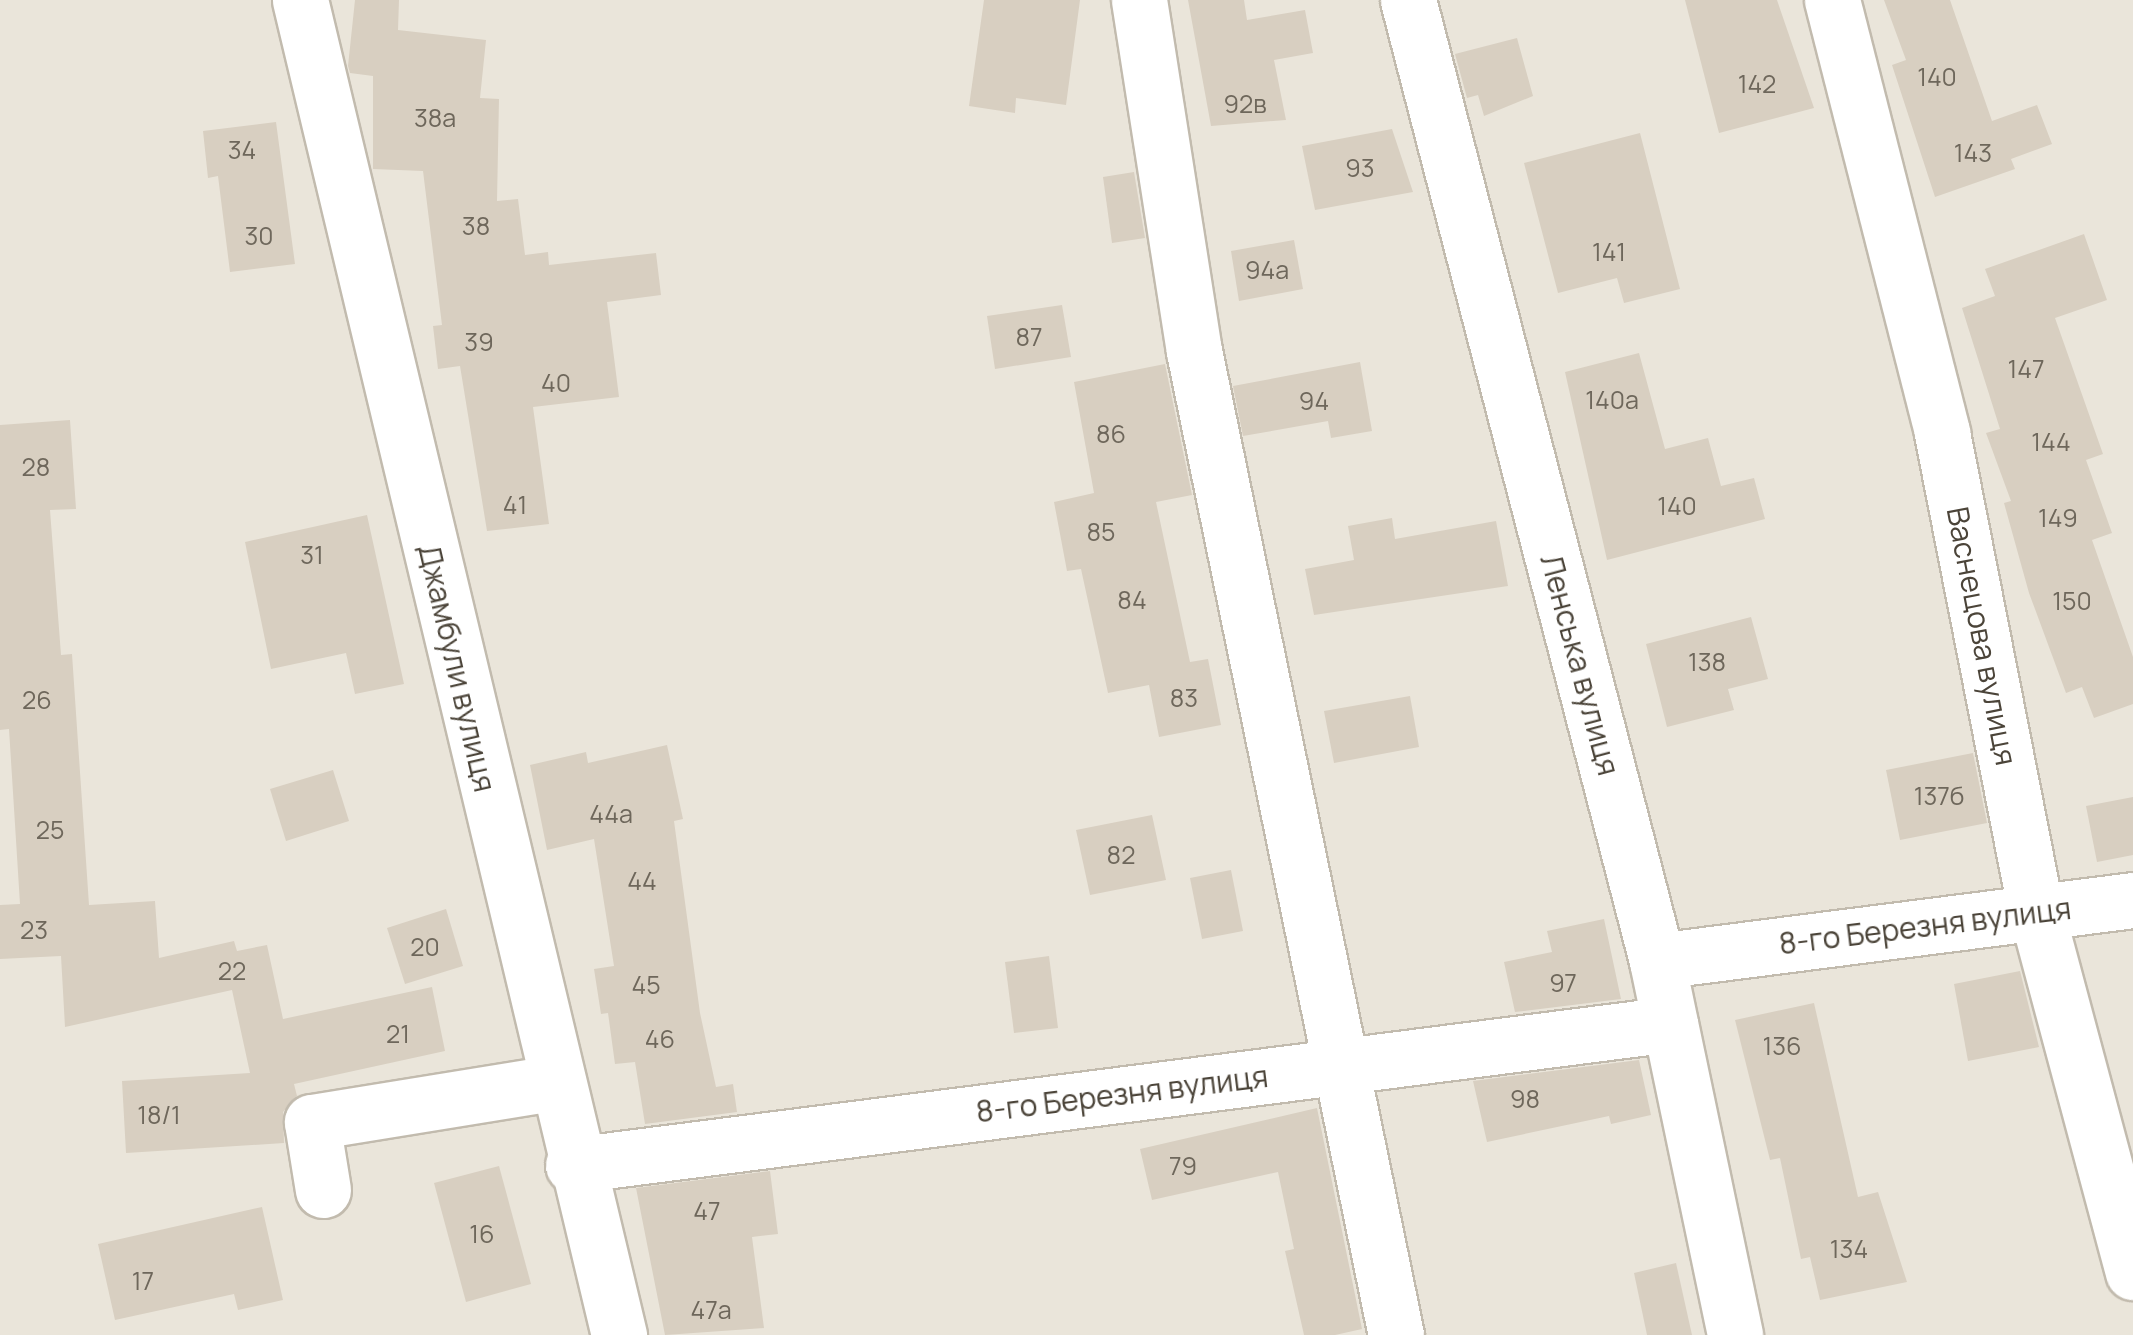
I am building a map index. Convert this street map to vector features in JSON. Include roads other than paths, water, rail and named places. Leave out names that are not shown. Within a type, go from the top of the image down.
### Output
[{"type":"street","name":"Джамбули вулиця","points":[[300,0],[573,1164],[619,1335]]},
{"type":"street","points":[[1138,0],[1194,351],[1337,1066],[1396,1335]]},
{"type":"street","name":"Ленська вулиця","points":[[1408,0],[1657,962],[1735,1335]]},
{"type":"street","name":"Васнецова вулиця","points":[[1832,0],[1942,434],[2036,910],[2133,1272]]},
{"type":"street","name":"8-го Березня вулиця","points":[[1657,962],[2133,900]]},
{"type":"street","name":"8-го Березня вулиця","points":[[573,1164],[1670,1024]]},
{"type":"street","points":[[323,1190],[312,1122],[554,1083]]}]
